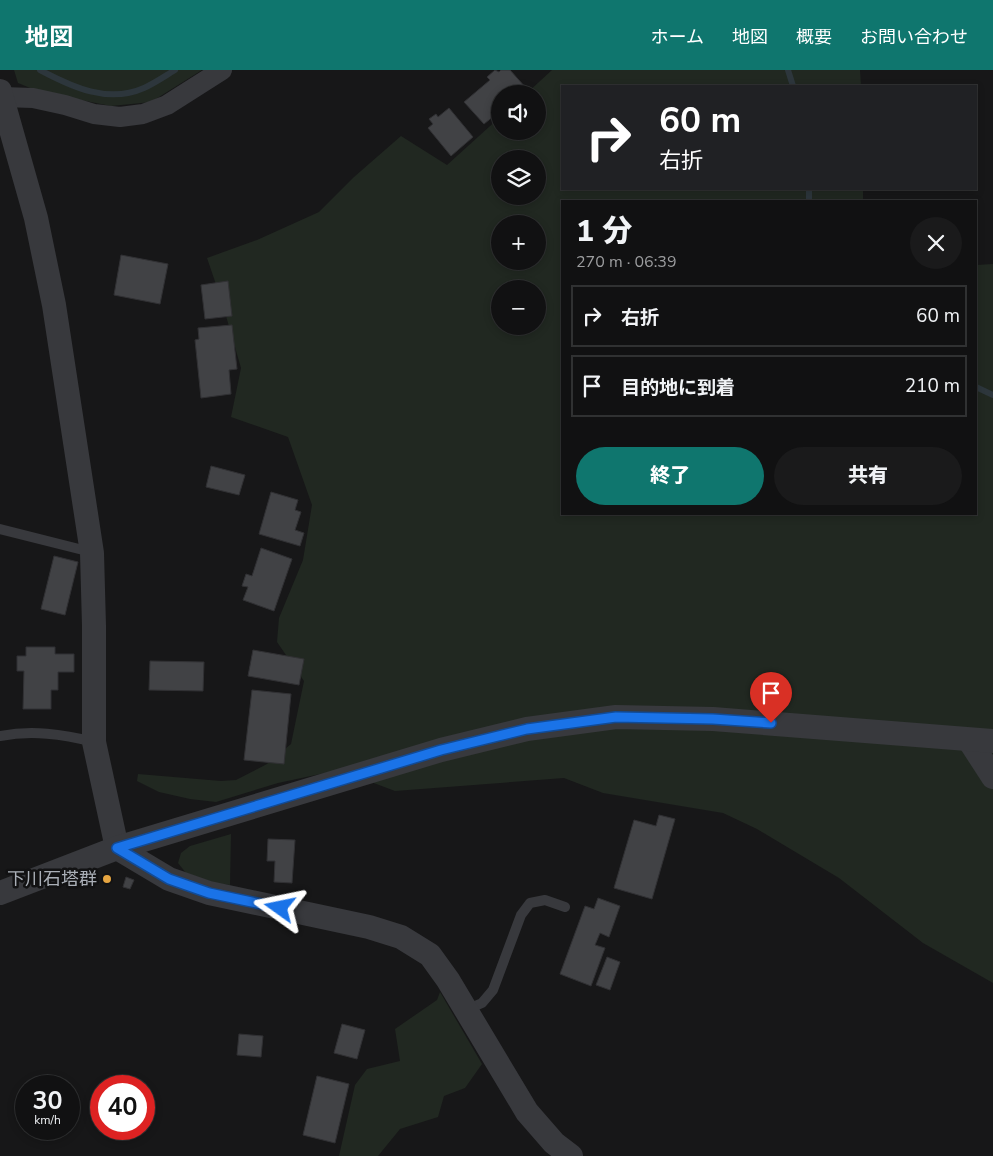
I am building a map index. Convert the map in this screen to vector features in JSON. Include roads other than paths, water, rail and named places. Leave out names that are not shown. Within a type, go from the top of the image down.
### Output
[{"type":"street","points":[[222,70],[168,105],[142,114],[120,117],[94,114],[33,98],[1,94],[36,218],[54,305],[92,552],[94,742],[117,848],[169,879],[209,893],[369,927],[401,937],[430,955],[448,980],[527,1112],[554,1143],[571,1156]]},
{"type":"street","points":[[0,893],[117,848],[441,750],[527,729],[616,717],[713,719],[993,741]]},
{"type":"street","points":[[969,740],[993,777]]},
{"type":"lane","points":[[0,529],[92,552]]},
{"type":"lane","points":[[0,736],[16,733],[43,732],[94,742]]},
{"type":"lane","points":[[466,1010],[482,1004],[493,990],[521,915],[530,903],[545,900],[565,907]]},
{"type":"waterway","points":[[40,70],[77,87],[104,94],[131,93],[156,82],[175,70]]},
{"type":"waterway","points":[[788,70],[793,85]]},
{"type":"waterway","points":[[809,190],[809,200]]},
{"type":"waterway","points":[[977,387],[993,395]]},
{"type":"place","name":"下川石塔群","points":[[107,879]]}]
